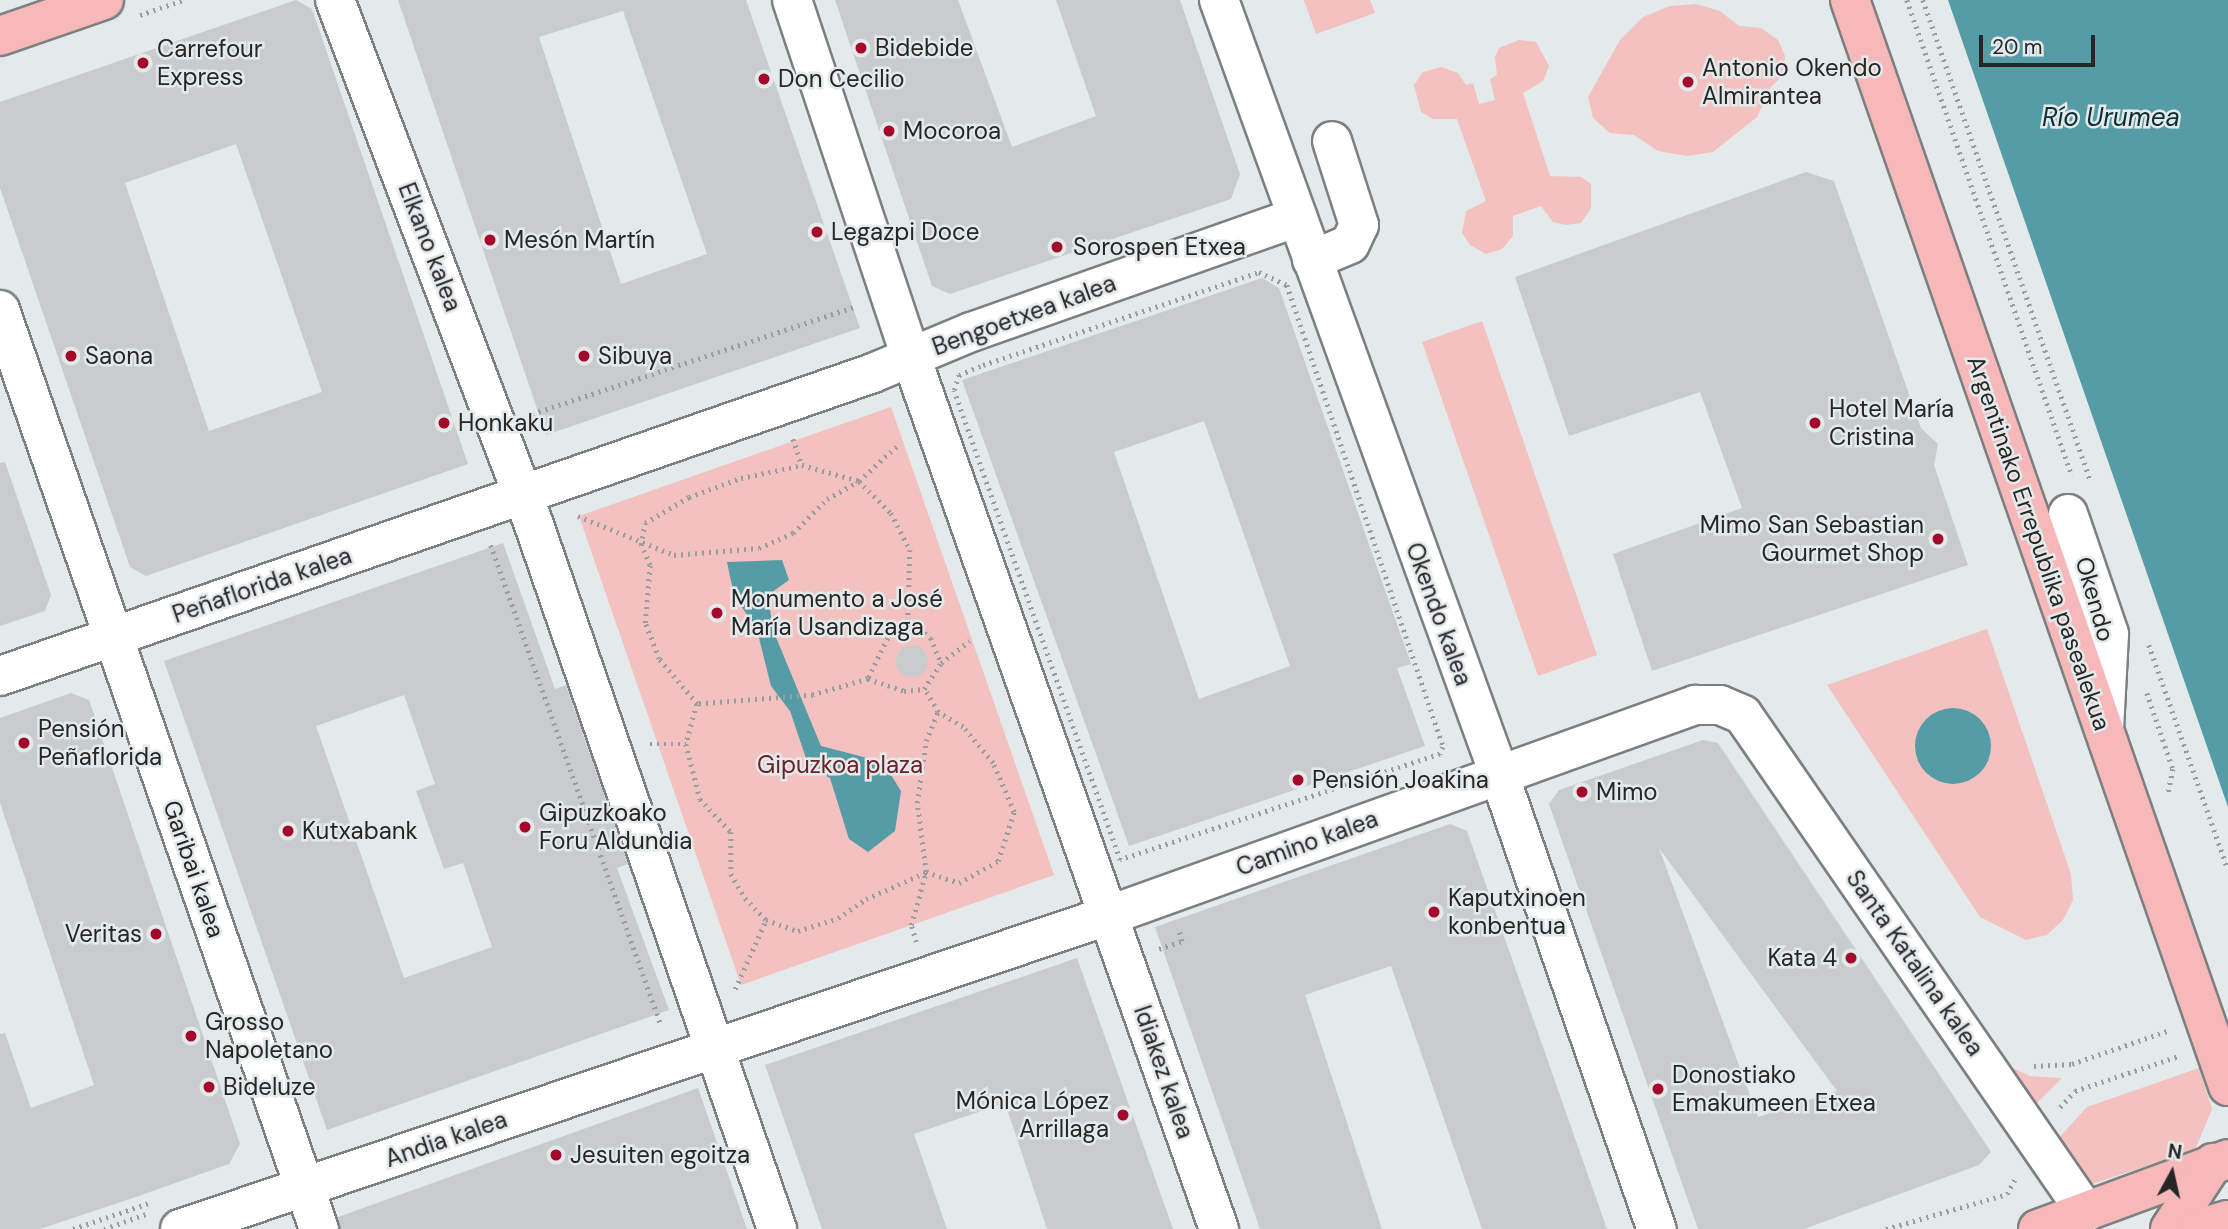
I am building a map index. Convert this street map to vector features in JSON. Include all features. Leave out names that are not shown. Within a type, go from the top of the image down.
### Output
[{"type":"main road","points":[[0,36],[104,0]]},
{"type":"main road","name":"Argentinako Errepublika pasealekua","points":[[1850,0],[2228,1086]]},
{"type":"main road","points":[[2170,1229],[2219,1162],[2228,1132]]},
{"type":"main road","points":[[2061,1221],[2219,1162]]},
{"type":"main road","points":[[2198,1229],[2228,1220]]},
{"type":"street","name":"Elkano kalea","points":[[335,0],[523,495]]},
{"type":"street","points":[[707,1031],[926,976],[1110,915],[911,357],[792,0]]},
{"type":"street","name":"Okendo kalea","points":[[1219,0],[1499,774],[1657,1229]]},
{"type":"street","points":[[1312,260],[1350,244],[1359,225],[1332,141]]},
{"type":"street","name":"Bengoetxea kalea","points":[[911,357],[1297,217]]},
{"type":"street","name":"Garibai kalea","points":[[0,310],[319,1229]]},
{"type":"street","points":[[777,1229],[523,495],[911,357]]},
{"type":"street","name":"Peñaflorida kalea","points":[[0,676],[523,495]]},
{"type":"street","name":"Okendo","points":[[2081,502],[2109,634],[2104,729]]},
{"type":"street","name":"Camino kalea","points":[[1110,915],[1695,705],[1720,705],[1743,715]]},
{"type":"street","name":"Santa Katalina kalea","points":[[1743,715],[2061,1221]]},
{"type":"street","name":"Idiakez kalea","points":[[1110,915],[1219,1229]]},
{"type":"street","name":"Andia kalea","points":[[167,1220],[304,1188],[707,1031]]},
{"type":"path","points":[[1923,0],[2081,502]]},
{"type":"path","points":[[1259,272],[1287,285],[1443,747],[1440,754],[1120,860],[954,390],[959,374],[1259,272]]},
{"type":"path","points":[[538,412],[853,307]]},
{"type":"path","points":[[791,432],[802,465]]},
{"type":"path","points":[[569,510],[641,545],[674,555],[759,548],[793,533],[827,499],[859,481],[902,441]]},
{"type":"path","points":[[696,704],[659,659],[645,623],[650,565],[641,545],[645,523],[688,497],[741,478],[802,465],[859,481],[891,513],[910,550],[908,620],[888,638],[868,679]]},
{"type":"path","points":[[492,547],[662,1028]]},
{"type":"path","points":[[908,620],[931,638],[942,663]]},
{"type":"path","points":[[2145,635],[2228,869]]},
{"type":"path","points":[[696,704],[813,695],[868,679],[904,691],[924,689],[942,663],[972,638]]},
{"type":"path","points":[[696,704],[686,744],[700,799],[731,831],[731,874],[745,898],[766,920],[798,931],[838,918],[866,899],[926,872],[959,883],[998,860],[1014,812],[993,763],[963,727],[938,712],[924,689]]},
{"type":"path","points":[[926,976],[911,925],[926,872],[917,803],[926,741],[938,712]]},
{"type":"path","points":[[707,1031],[741,985],[766,920]]},
{"type":"path","points":[[1162,948],[1182,941],[1175,920]]},
{"type":"path","points":[[2028,1063],[2039,1069],[2072,1064],[2167,1031],[2206,1024]]},
{"type":"path","points":[[104,1229],[167,1220]]},
{"type":"green space","points":[[1304,0],[1370,0],[1375,13],[1316,34]]},
{"type":"green space","points":[[1696,4],[1720,11],[1739,26],[1761,28],[1778,40],[1785,56],[1783,75],[1771,87],[1757,117],[1713,152],[1687,156],[1658,151],[1634,135],[1610,133],[1593,118],[1588,97],[1620,40],[1643,17],[1670,6]]},
{"type":"green space","points":[[1519,40],[1536,42],[1549,66],[1543,81],[1523,93],[1550,176],[1581,177],[1591,184],[1591,208],[1581,223],[1566,225],[1553,222],[1541,206],[1513,216],[1513,236],[1502,249],[1486,254],[1470,245],[1462,233],[1466,211],[1486,201],[1457,119],[1433,119],[1421,112],[1414,85],[1423,72],[1441,67],[1458,73],[1466,85],[1473,83],[1479,104],[1495,100],[1490,79],[1497,75],[1495,57],[1499,48]]},
{"type":"green space","points":[[1482,321],[1597,655],[1538,676],[1422,342]]},
{"type":"green space","name":"Gipuzkoa plaza","points":[[891,407],[1054,875],[741,985],[579,516]]},
{"type":"green space","points":[[1987,629],[2071,874],[2073,900],[2063,920],[2047,935],[2026,940],[1980,917],[1827,685]]},
{"type":"green space","points":[[1999,1062],[2030,1076],[2062,1078],[2030,1110]]},
{"type":"green space","points":[[2199,1068],[2212,1109],[2195,1150],[2086,1186],[2056,1141],[2087,1107]]},
{"type":"water","name":"Río Urumea","points":[[1948,0],[2228,0],[2228,807]]},
{"type":"water","points":[[782,560],[789,580],[768,595],[773,630],[821,746],[883,762],[901,791],[895,831],[868,852],[849,839],[830,778],[809,767],[790,711],[771,686],[757,630],[734,595],[727,562]]},
{"type":"water","points":[[1946,708],[1960,708],[1974,714],[1985,725],[1989,731],[1989,761],[1980,773],[1968,782],[1946,784],[1932,778],[1921,767],[1915,753],[1915,739],[1921,725],[1932,714]]},
{"type":"building","points":[[296,0],[312,9],[468,464],[146,576],[130,567],[0,188],[0,102]],"holes":[[[236,144],[322,392],[209,431],[125,183]]]},
{"type":"building","points":[[398,0],[746,0],[860,328],[546,435]],"holes":[[[623,11],[707,254],[621,284],[539,37]]]},
{"type":"building","points":[[835,0],[958,0],[1012,147],[1096,116],[1056,0],[1180,0],[1240,174],[1231,199],[950,294],[932,286]]},
{"type":"building","name":"Hotel María Cristina","points":[[1806,172],[1834,181],[1921,428],[1938,444],[1934,465],[1968,565],[1652,671],[1613,554],[1742,508],[1700,392],[1569,436],[1515,277]]},
{"type":"building","points":[[1262,278],[1279,288],[1411,664],[1397,668],[1425,746],[1129,846],[962,380]],"holes":[[[1204,421],[1290,666],[1199,699],[1114,452]]]},
{"type":"building","points":[[5,462],[51,595],[45,611],[0,626],[0,463]]},
{"type":"building","points":[[503,543],[555,689],[566,685],[628,864],[617,868],[669,1010],[327,1130],[164,661]],"holes":[[[404,695],[435,784],[416,791],[444,869],[463,863],[492,947],[404,978],[316,726]]]},
{"type":"building","points":[[912,645],[923,650],[928,661],[923,672],[912,677],[901,672],[896,661],[901,650]]},
{"type":"building","points":[[71,693],[89,700],[240,1144],[229,1164],[133,1198],[40,1229],[0,1229],[0,1034],[5,1033],[31,1108],[94,1085],[0,803],[0,718]]},
{"type":"building","points":[[1703,740],[1718,743],[1991,1152],[1979,1165],[1804,1229],[1698,1229],[1549,804],[1559,790]],"holes":[[[1659,848],[1837,1091],[1758,1117]]]},
{"type":"building","points":[[1450,824],[1467,831],[1607,1229],[1482,1229],[1391,966],[1305,995],[1382,1229],[1260,1229],[1155,927]]},
{"type":"building","points":[[1077,958],[1173,1229],[1047,1229],[1005,1103],[914,1134],[947,1229],[822,1229],[765,1065]]},
{"type":"building","points":[[698,1088],[747,1229],[340,1229],[338,1217]]},
{"type":"place","name":"Bidebide","points":[[861,48]]},
{"type":"place","name":"Carrefour Express","points":[[143,63]]},
{"type":"place","name":"Don Cecilio","points":[[764,79]]},
{"type":"place","name":"Antonio Okendo Almirantea","points":[[1688,82]]},
{"type":"place","name":"Mocoroa","points":[[889,131]]},
{"type":"place","name":"Legazpi Doce","points":[[817,232]]},
{"type":"place","name":"Mesón Martín","points":[[490,240]]},
{"type":"place","name":"Sorospen Etxea","points":[[1057,247]]},
{"type":"place","name":"Saona","points":[[71,356]]},
{"type":"place","name":"Sibuya","points":[[584,356]]},
{"type":"place","name":"Honkaku","points":[[444,423]]},
{"type":"place","name":"Hotel María Cristina","points":[[1815,423]]},
{"type":"place","name":"Mimo San Sebastian Gourmet Shop","points":[[1938,539]]},
{"type":"place","name":"Monumento a José María Usandizaga","points":[[717,613]]},
{"type":"place","name":"Pensión Peñaflorida","points":[[24,743]]},
{"type":"place","name":"Pensión Joakina","points":[[1298,780]]},
{"type":"place","name":"Mimo","points":[[1582,792]]},
{"type":"place","name":"Gipuzkoako Foru Aldundia","points":[[525,827]]},
{"type":"place","name":"Kutxabank","points":[[288,831]]},
{"type":"place","name":"Kaputxinoen konbentua","points":[[1434,912]]},
{"type":"place","name":"Veritas","points":[[156,934]]},
{"type":"place","name":"Kata 4","points":[[1851,958]]},
{"type":"place","name":"Grosso Napoletano","points":[[191,1036]]},
{"type":"place","name":"Bideluze","points":[[209,1087]]},
{"type":"place","name":"Donostiako Emakumeen Etxea","points":[[1658,1089]]},
{"type":"place","name":"Mónica López Arrillaga","points":[[1123,1115]]},
{"type":"place","name":"Jesuiten egoitza","points":[[556,1155]]}]
